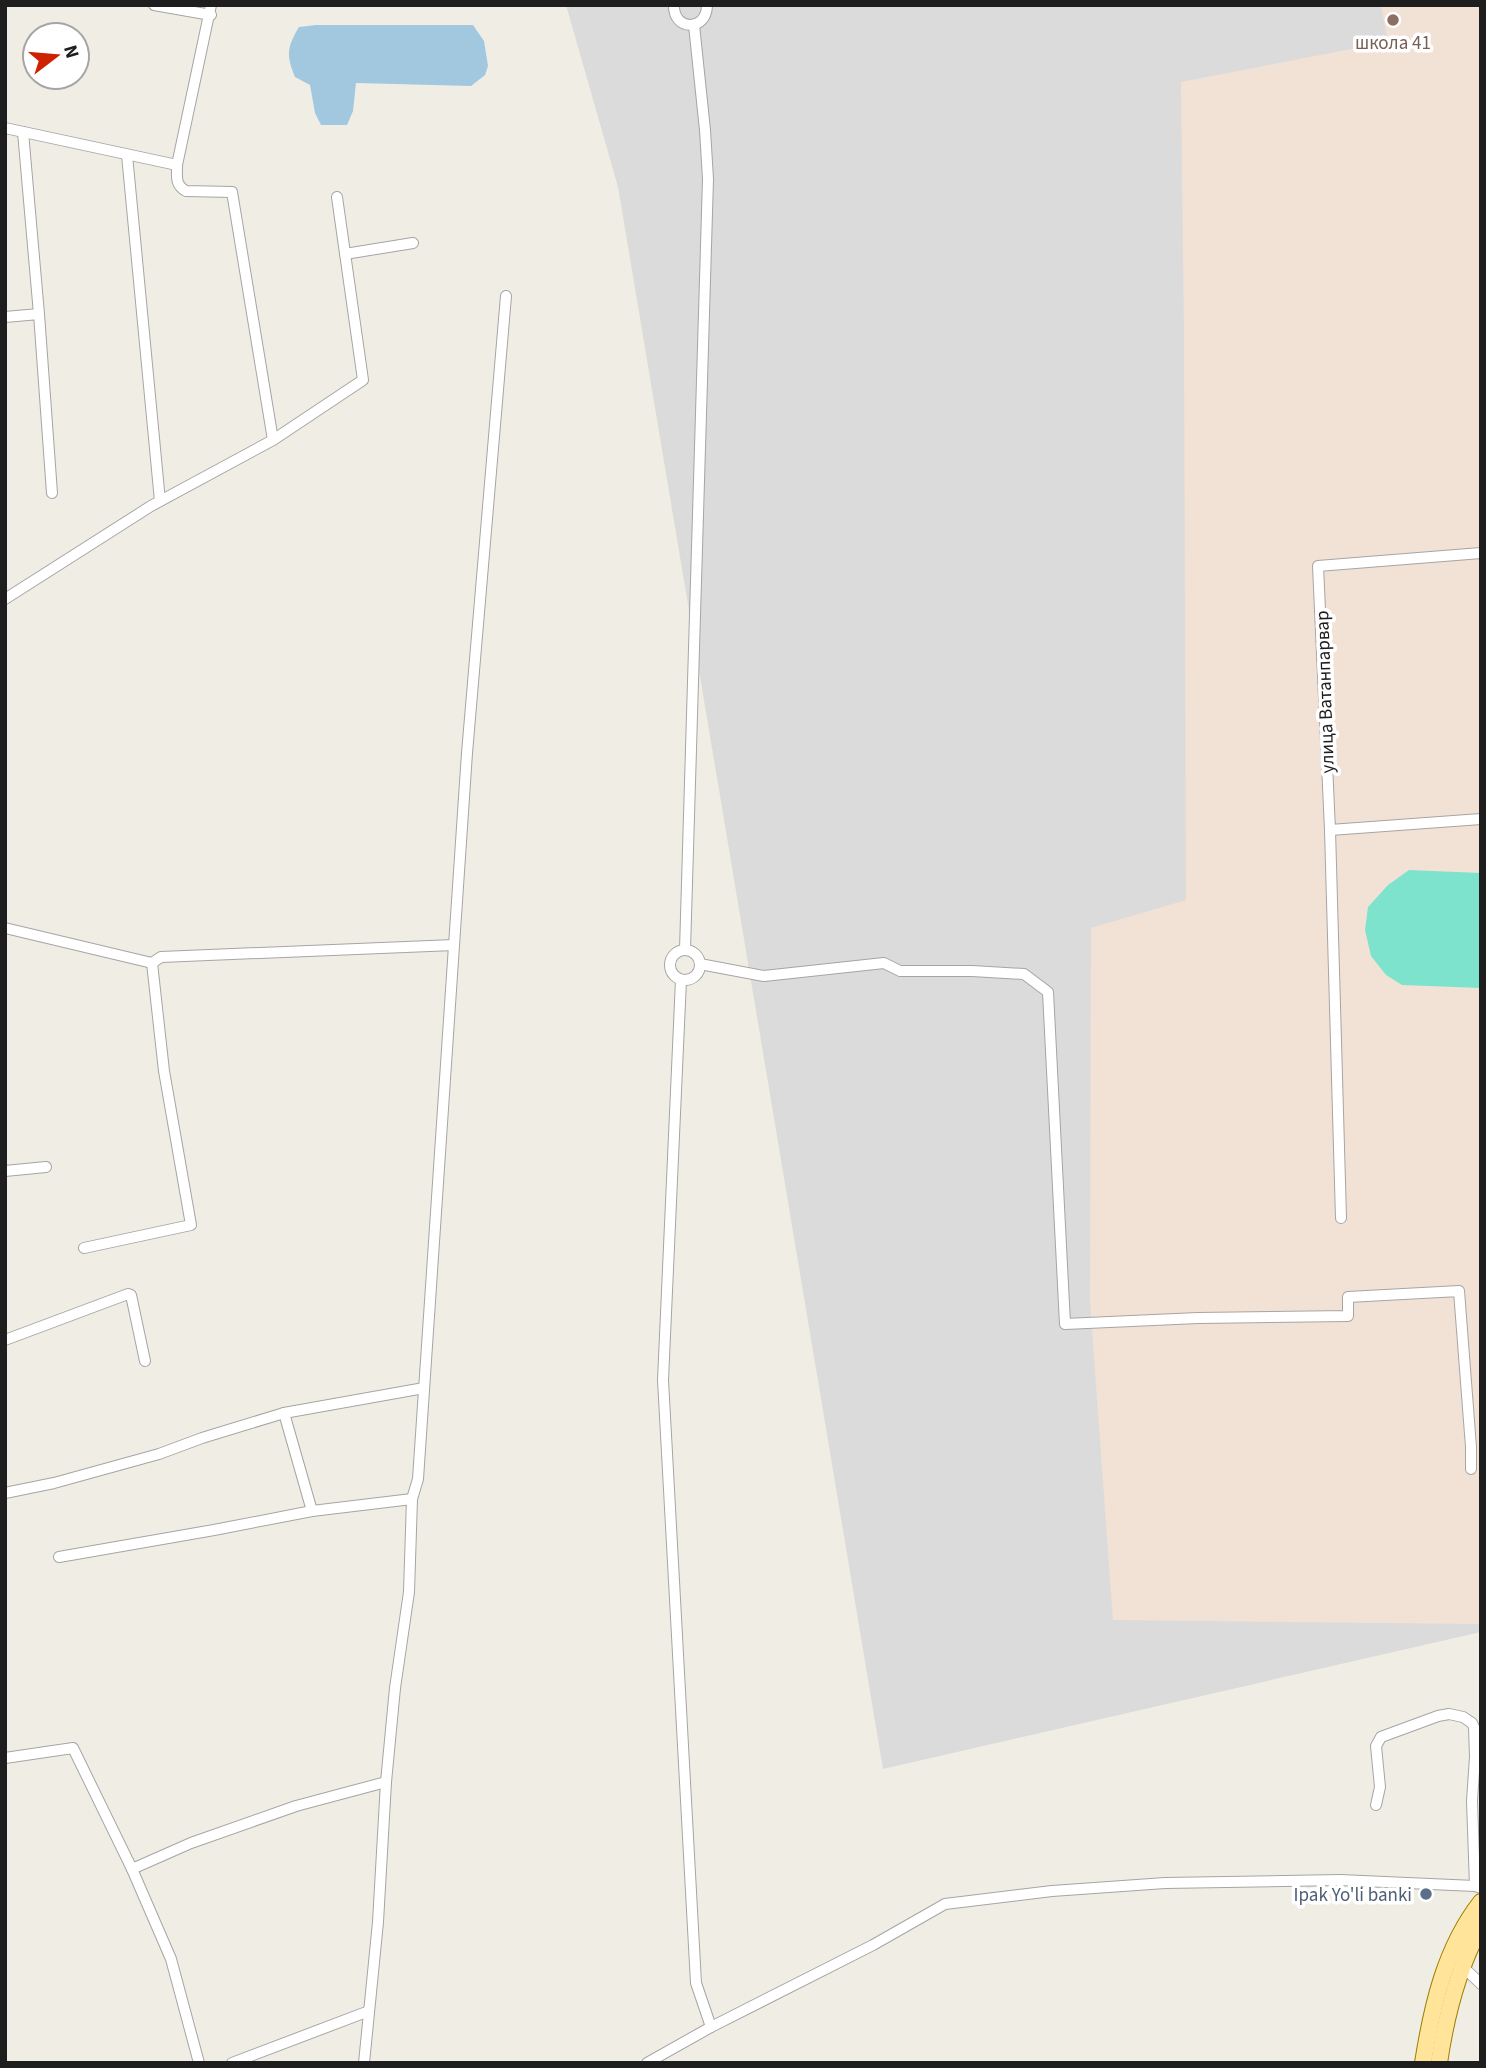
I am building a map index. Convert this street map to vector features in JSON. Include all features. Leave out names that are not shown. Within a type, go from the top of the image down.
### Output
[{"type":"main road","points":[[1423,2063],[1430,2023],[1445,1970],[1479,1892]]},
{"type":"main road","points":[[1439,2063],[1445,2026],[1462,1966],[1481,1926]]},
{"type":"street","points":[[154,5],[211,10],[177,165],[177,181],[180,188],[186,191],[232,192],[273,440]]},
{"type":"street","points":[[674,5],[679,21],[694,25],[706,16],[708,5]]},
{"type":"street","points":[[685,950],[708,179],[694,25]]},
{"type":"street","points":[[5,128],[177,165]]},
{"type":"street","points":[[23,132],[52,493]]},
{"type":"street","points":[[127,155],[160,501]]},
{"type":"street","points":[[5,599],[160,501],[273,440],[363,380],[337,197]]},
{"type":"street","points":[[345,254],[413,243]]},
{"type":"street","points":[[364,2063],[369,2033],[395,1688],[410,1592],[412,1499],[418,1479],[467,753],[506,296]]},
{"type":"street","points":[[5,317],[39,314]]},
{"type":"street","name":"улица Ватанпарвар","points":[[1329,830],[1318,566],[1481,553]]},
{"type":"street","points":[[1341,1218],[1329,830],[1481,819]]},
{"type":"street","points":[[5,929],[152,963],[161,957],[454,945]]},
{"type":"street","points":[[685,950],[697,956],[700,964],[698,974],[685,981],[673,975],[669,965],[676,953],[685,950]]},
{"type":"street","points":[[85,1248],[191,1225],[164,1071],[152,963]]},
{"type":"street","points":[[700,964],[764,976],[884,963],[900,971],[1024,974],[1048,992],[1065,1324],[1198,1318],[1348,1316],[1348,1297],[1459,1292],[1471,1469]]},
{"type":"street","points":[[681,980],[663,1380],[696,1983],[711,2027]]},
{"type":"street","points":[[5,1171],[46,1167]]},
{"type":"street","points":[[5,1340],[128,1294],[131,1295],[145,1361]]},
{"type":"street","points":[[5,1493],[54,1483],[159,1454],[284,1413],[424,1388]]},
{"type":"street","points":[[284,1413],[312,1511]]},
{"type":"street","points":[[59,1557],[214,1531],[312,1511],[412,1499]]},
{"type":"street","points":[[647,2063],[711,2027],[873,1945],[945,1904],[1052,1891],[1165,1883],[1340,1880],[1479,1892],[1472,1801],[1474,1727],[1468,1719],[1449,1714],[1438,1716],[1381,1737],[1376,1746],[1380,1787],[1376,1805]]},
{"type":"street","points":[[5,1758],[73,1748],[132,1869],[171,1959],[199,2063]]},
{"type":"street","points":[[132,1869],[191,1843],[296,1806],[386,1783]]},
{"type":"street","points":[[1462,1966],[1481,1984]]},
{"type":"street","points":[[232,2063],[369,2011]]},
{"type":"shaded area","points":[[566,5],[1481,5],[1481,1632],[883,1769],[618,187]]},
{"type":"shaded area","points":[[1381,5],[1481,5],[1481,1624],[1113,1620],[1090,1301],[1091,928],[1186,900],[1181,82],[1388,42]]},
{"type":"shaded area","points":[[473,25],[484,41],[488,66],[485,75],[471,86],[356,83],[353,111],[347,125],[321,125],[315,113],[310,85],[295,77],[289,57],[292,40],[299,27]]},
{"type":"shaded area","points":[[1409,870],[1481,873],[1481,988],[1402,985],[1386,975],[1371,956],[1365,930],[1368,907],[1388,885]]},
{"type":"place","name":"школа 41","points":[[1393,20]]},
{"type":"place","name":"Ipak Yo'li banki","points":[[1426,1894]]}]
